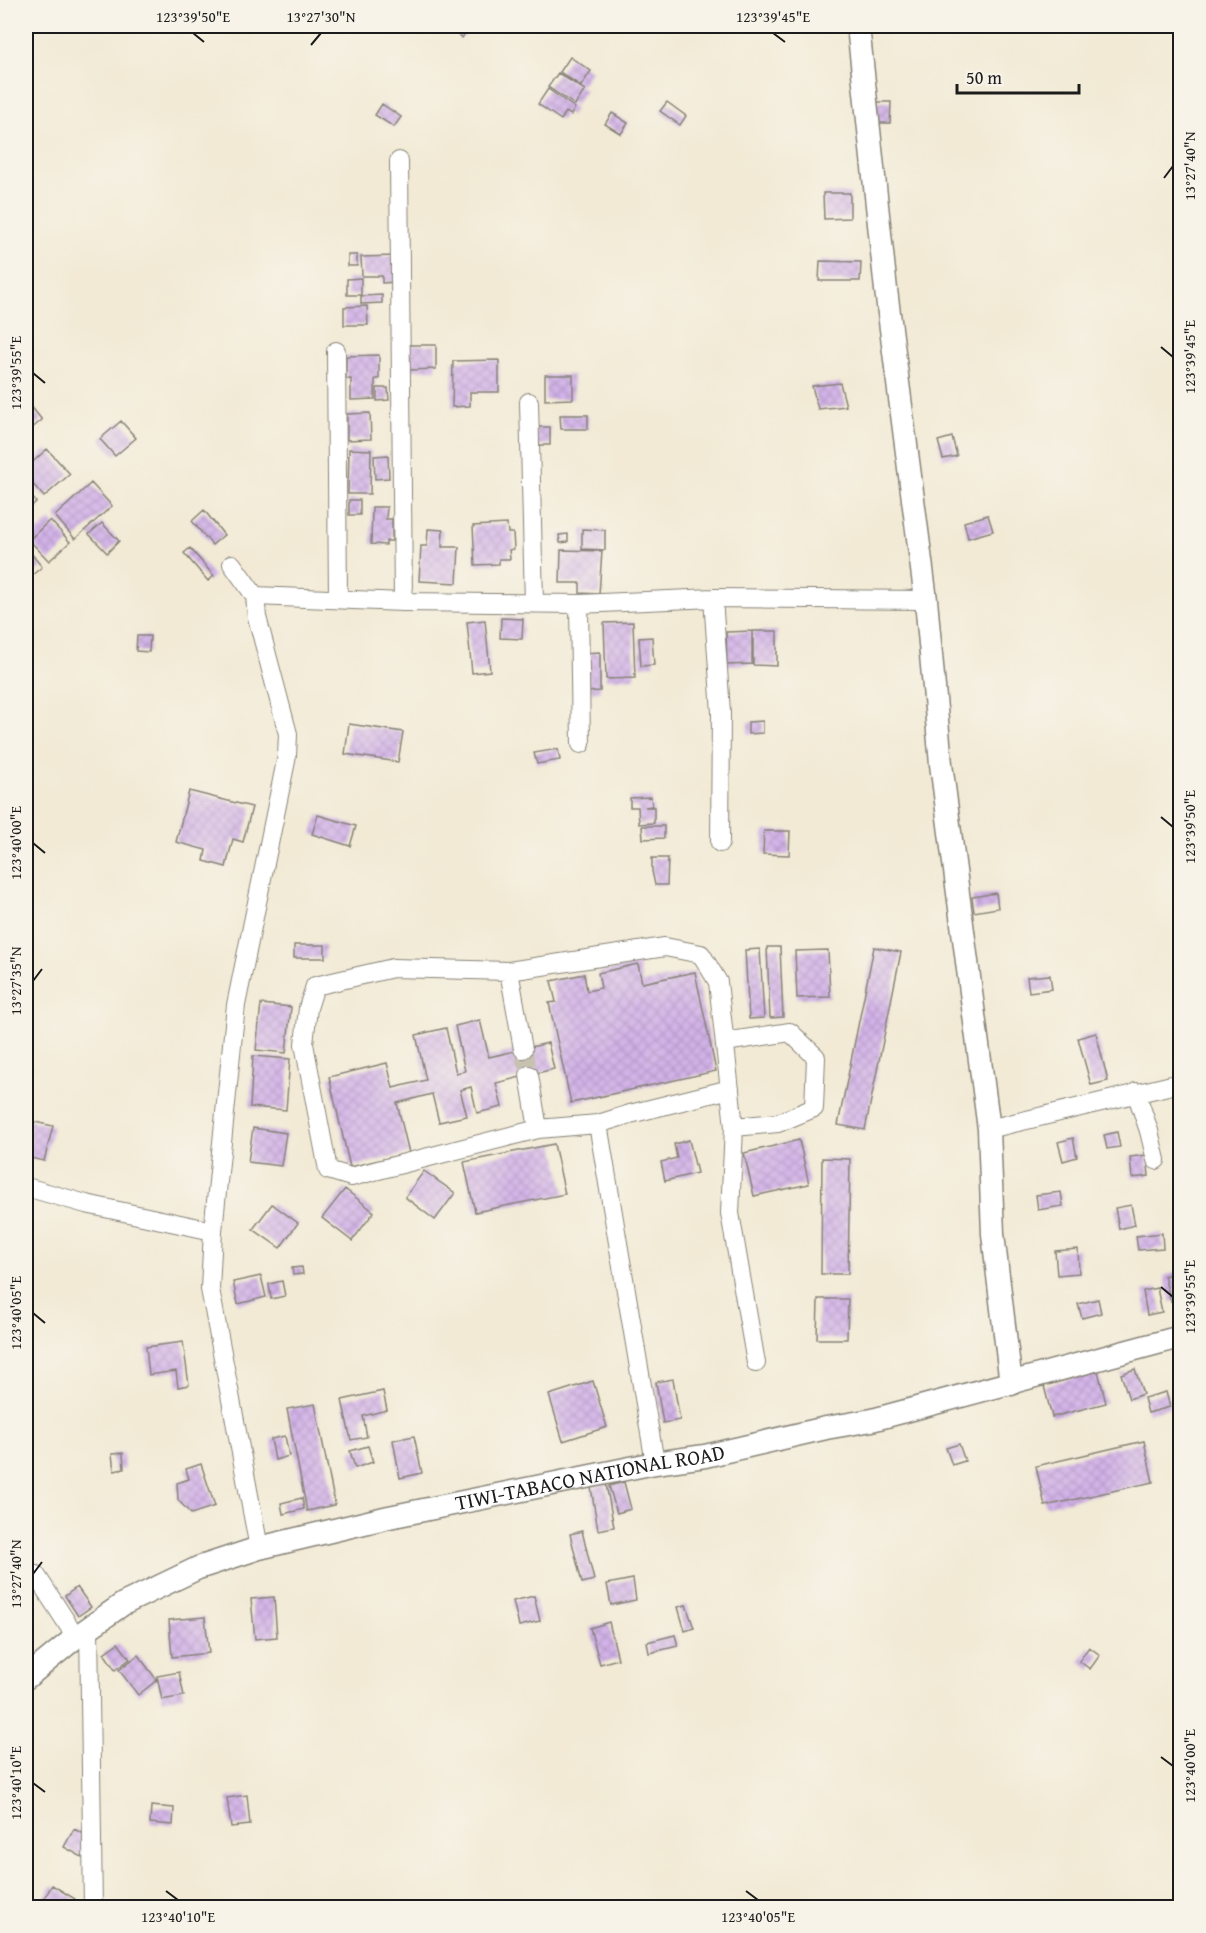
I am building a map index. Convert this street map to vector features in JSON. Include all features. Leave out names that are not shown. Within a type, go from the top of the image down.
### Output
[{"type":"main road","points":[[858,26],[888,302],[926,600],[940,764],[989,1129],[993,1234],[1011,1384]]},
{"type":"main road","name":"TIWI-TABACO NATIONAL ROAD","points":[[26,1678],[82,1632],[123,1604],[198,1568],[259,1548],[389,1517],[656,1463],[705,1456],[826,1428],[872,1420],[1180,1337]]},
{"type":"street","points":[[399,161],[404,602]]},
{"type":"street","points":[[336,351],[338,599]]},
{"type":"street","points":[[529,402],[534,603]]},
{"type":"street","points":[[232,564],[255,596],[257,617],[288,734],[288,756],[236,1005],[213,1231],[210,1288],[259,1548]]},
{"type":"street","points":[[255,596],[404,602],[579,604],[713,598],[926,600]]},
{"type":"street","points":[[713,598],[721,712],[720,843]]},
{"type":"street","points":[[579,604],[581,744]]},
{"type":"street","points":[[730,1089],[598,1124],[538,1129],[351,1177],[328,1170],[304,1044],[308,1008],[315,986],[393,968],[509,971],[665,947],[701,954],[718,982],[724,1042],[730,1089],[734,1127],[730,1213],[756,1364]]},
{"type":"street","points":[[509,971],[523,1049]]},
{"type":"street","points":[[724,1042],[790,1032],[816,1057],[814,1108],[778,1123],[734,1127]]},
{"type":"street","points":[[529,1075],[538,1129]]},
{"type":"street","points":[[989,1129],[1180,1083]]},
{"type":"street","points":[[1136,1092],[1156,1160]]},
{"type":"street","points":[[598,1124],[656,1463]]},
{"type":"street","points":[[26,1187],[86,1204],[213,1231]]},
{"type":"street","points":[[26,1576],[36,1575],[82,1632],[93,1908]]},
{"type":"building","points":[[448,26],[471,26],[462,38]]},
{"type":"building","points":[[570,57],[591,71],[581,86],[560,72]]},
{"type":"building","points":[[558,73],[585,90],[575,105],[548,87]]},
{"type":"building","points":[[548,89],[575,108],[571,115],[566,112],[561,120],[538,104]]},
{"type":"building","points":[[667,102],[686,116],[680,125],[660,111]]},
{"type":"building","points":[[876,102],[891,102],[890,123],[876,123]]},
{"type":"building","points":[[382,104],[401,117],[394,127],[375,115]]},
{"type":"building","points":[[612,113],[628,123],[621,134],[605,124]]},
{"type":"building","points":[[823,193],[850,193],[850,218],[824,219]]},
{"type":"building","points":[[348,255],[357,255],[357,266],[348,266]]},
{"type":"building","points":[[396,256],[396,282],[382,283],[382,276],[362,276],[361,257]]},
{"type":"building","points":[[820,261],[861,262],[860,281],[819,281]]},
{"type":"building","points":[[361,278],[361,295],[347,295],[347,279]]},
{"type":"building","points":[[382,295],[382,303],[361,304],[361,296]]},
{"type":"building","points":[[367,306],[368,325],[344,325],[344,307]]},
{"type":"building","points":[[408,345],[436,345],[436,369],[408,370]]},
{"type":"building","points":[[379,355],[379,379],[375,379],[375,399],[351,400],[351,379],[346,379],[346,356]]},
{"type":"building","points":[[499,360],[499,392],[470,392],[470,406],[452,407],[453,361]]},
{"type":"building","points":[[545,375],[573,375],[573,399],[545,400]]},
{"type":"building","points":[[840,383],[846,406],[818,409],[812,386]]},
{"type":"building","points":[[377,388],[388,388],[389,400],[377,401]]},
{"type":"building","points":[[26,400],[42,420],[26,433]]},
{"type":"building","points":[[370,413],[371,439],[347,440],[347,414]]},
{"type":"building","points":[[560,415],[588,415],[588,429],[561,429]]},
{"type":"building","points":[[121,421],[136,438],[115,456],[100,439]]},
{"type":"building","points":[[536,427],[550,427],[550,445],[536,445]]},
{"type":"building","points":[[952,437],[957,456],[943,459],[938,441]]},
{"type":"building","points":[[47,449],[70,474],[44,497],[26,476],[26,468]]},
{"type":"building","points":[[349,449],[371,450],[370,494],[348,494]]},
{"type":"building","points":[[388,455],[389,478],[375,479],[374,456]]},
{"type":"building","points":[[91,483],[112,506],[75,539],[55,516]]},
{"type":"building","points":[[26,490],[36,502],[26,511]]},
{"type":"building","points":[[349,500],[360,500],[360,515],[349,515]]},
{"type":"building","points":[[372,507],[387,507],[386,519],[392,519],[392,541],[386,541],[386,545],[371,544]]},
{"type":"building","points":[[204,510],[224,535],[212,545],[192,521]]},
{"type":"building","points":[[988,515],[993,531],[968,538],[964,522]]},
{"type":"building","points":[[50,520],[70,542],[49,561],[29,540]]},
{"type":"building","points":[[102,523],[119,541],[107,553],[89,534]]},
{"type":"building","points":[[507,524],[508,533],[513,533],[514,549],[509,550],[510,559],[499,559],[499,564],[475,565],[473,526]]},
{"type":"building","points":[[428,529],[443,530],[442,547],[459,547],[457,583],[419,581],[421,546],[427,546]]},
{"type":"building","points":[[582,529],[605,530],[605,550],[582,549]]},
{"type":"building","points":[[568,534],[568,542],[560,543],[559,535]]},
{"type":"building","points":[[26,547],[42,567],[26,580]]},
{"type":"building","points":[[190,548],[214,576],[208,581],[184,553]]},
{"type":"building","points":[[561,550],[602,551],[599,594],[580,593],[580,583],[560,583]]},
{"type":"building","points":[[501,618],[523,619],[522,639],[500,638]]},
{"type":"building","points":[[485,620],[490,671],[472,673],[467,622]]},
{"type":"building","points":[[633,622],[635,678],[606,679],[604,623]]},
{"type":"building","points":[[752,631],[752,664],[727,665],[726,632]]},
{"type":"building","points":[[753,631],[777,631],[777,666],[753,665]]},
{"type":"building","points":[[137,636],[150,636],[149,652],[136,651]]},
{"type":"building","points":[[652,637],[654,665],[641,666],[639,638]]},
{"type":"building","points":[[600,652],[600,691],[585,692],[584,653]]},
{"type":"building","points":[[763,721],[763,733],[748,734],[748,722]]},
{"type":"building","points":[[349,724],[403,732],[398,762],[345,754]]},
{"type":"building","points":[[558,749],[560,760],[537,764],[534,753]]},
{"type":"building","points":[[189,791],[252,807],[243,842],[233,839],[226,867],[204,861],[206,850],[176,842]]},
{"type":"building","points":[[651,797],[652,806],[645,807],[654,807],[654,823],[639,824],[638,807],[630,807],[630,798]]},
{"type":"building","points":[[318,815],[356,826],[350,846],[312,834]]},
{"type":"building","points":[[642,826],[664,826],[664,838],[643,839]]},
{"type":"building","points":[[764,831],[790,831],[789,855],[763,854]]},
{"type":"building","points":[[652,858],[668,858],[667,885],[655,885]]},
{"type":"building","points":[[996,893],[998,908],[974,912],[972,897]]},
{"type":"building","points":[[294,945],[325,945],[325,958],[294,958]]},
{"type":"building","points":[[767,947],[780,947],[783,1017],[770,1018]]},
{"type":"building","points":[[874,947],[901,952],[865,1130],[838,1125]]},
{"type":"building","points":[[760,949],[764,1018],[749,1019],[745,950]]},
{"type":"building","points":[[828,950],[830,997],[797,998],[795,951]]},
{"type":"building","points":[[638,964],[642,983],[695,972],[716,1071],[571,1103],[549,1003],[556,1002],[551,981],[584,974],[587,991],[601,988],[598,973]]},
{"type":"building","points":[[1050,975],[1052,989],[1029,992],[1027,977]]},
{"type":"building","points":[[261,1004],[291,1007],[286,1053],[256,1050]]},
{"type":"building","points":[[480,1020],[489,1057],[548,1043],[554,1069],[496,1083],[502,1107],[477,1113],[471,1087],[460,1090],[467,1116],[439,1122],[432,1094],[397,1103],[409,1153],[350,1167],[329,1077],[387,1063],[393,1088],[426,1080],[416,1035],[446,1028],[456,1073],[465,1071],[455,1026]]},
{"type":"building","points":[[1096,1033],[1108,1081],[1091,1085],[1078,1038]]},
{"type":"building","points":[[253,1056],[290,1059],[286,1110],[250,1107]]},
{"type":"building","points":[[26,1120],[53,1126],[44,1161],[26,1157]]},
{"type":"building","points":[[253,1128],[286,1133],[281,1166],[248,1162]]},
{"type":"building","points":[[1117,1132],[1120,1147],[1107,1149],[1104,1135]]},
{"type":"building","points":[[1073,1138],[1077,1157],[1063,1161],[1058,1142]]},
{"type":"building","points":[[689,1140],[697,1173],[665,1181],[661,1162],[677,1158],[674,1144]]},
{"type":"building","points":[[799,1140],[809,1184],[754,1196],[744,1153]]},
{"type":"building","points":[[554,1144],[565,1194],[475,1212],[464,1162]]},
{"type":"building","points":[[1147,1155],[1149,1176],[1132,1178],[1130,1157]]},
{"type":"building","points":[[822,1158],[850,1159],[848,1274],[821,1274]]},
{"type":"building","points":[[424,1171],[455,1193],[435,1220],[405,1197]]},
{"type":"building","points":[[345,1189],[374,1212],[352,1241],[322,1218]]},
{"type":"building","points":[[1061,1192],[1063,1206],[1038,1210],[1036,1195]]},
{"type":"building","points":[[272,1204],[298,1223],[280,1248],[253,1229]]},
{"type":"building","points":[[1131,1205],[1135,1225],[1119,1229],[1115,1208]]},
{"type":"building","points":[[1162,1233],[1163,1248],[1138,1250],[1136,1236]]},
{"type":"building","points":[[1078,1249],[1079,1273],[1057,1275],[1055,1251]]},
{"type":"building","points":[[302,1267],[303,1274],[293,1275],[292,1268]]},
{"type":"building","points":[[1180,1271],[1180,1299],[1171,1302],[1164,1276]]},
{"type":"building","points":[[261,1276],[266,1297],[238,1304],[233,1282]]},
{"type":"building","points":[[282,1281],[285,1296],[271,1299],[269,1284]]},
{"type":"building","points":[[1157,1288],[1162,1312],[1147,1315],[1143,1291]]},
{"type":"building","points":[[818,1299],[848,1299],[847,1339],[817,1339]]},
{"type":"building","points":[[1098,1299],[1101,1313],[1082,1318],[1078,1304]]},
{"type":"building","points":[[183,1342],[189,1385],[178,1387],[176,1371],[149,1375],[146,1347]]},
{"type":"building","points":[[1135,1369],[1143,1394],[1129,1399],[1121,1374]]},
{"type":"building","points":[[1098,1371],[1106,1403],[1052,1417],[1044,1386]]},
{"type":"building","points":[[673,1379],[680,1420],[663,1423],[656,1382]]},
{"type":"building","points":[[593,1381],[607,1427],[563,1441],[549,1395]]},
{"type":"building","points":[[383,1391],[387,1410],[363,1416],[367,1437],[351,1440],[342,1400]]},
{"type":"building","points":[[1166,1392],[1170,1407],[1148,1413],[1144,1398]]},
{"type":"building","points":[[315,1404],[335,1505],[307,1511],[287,1409]]},
{"type":"building","points":[[285,1436],[289,1456],[275,1460],[271,1439]]},
{"type":"building","points":[[414,1436],[422,1473],[400,1478],[393,1440]]},
{"type":"building","points":[[1144,1441],[1153,1482],[1045,1506],[1036,1466]]},
{"type":"building","points":[[959,1444],[965,1461],[952,1465],[946,1448]]},
{"type":"building","points":[[368,1446],[373,1462],[355,1468],[350,1451]]},
{"type":"building","points":[[123,1453],[124,1469],[114,1471],[112,1454]]},
{"type":"building","points":[[201,1464],[215,1506],[191,1514],[178,1500],[177,1483],[189,1479],[186,1469]]},
{"type":"building","points":[[624,1482],[631,1509],[617,1513],[609,1486]]},
{"type":"building","points":[[606,1484],[614,1527],[598,1530],[591,1487]]},
{"type":"building","points":[[302,1498],[304,1509],[283,1514],[281,1503]]},
{"type":"building","points":[[582,1531],[594,1580],[582,1583],[570,1534]]},
{"type":"building","points":[[633,1579],[636,1600],[611,1605],[607,1584]]},
{"type":"building","points":[[77,1587],[91,1607],[78,1616],[65,1596]]},
{"type":"building","points":[[534,1596],[540,1621],[519,1626],[513,1601]]},
{"type":"building","points":[[274,1597],[277,1637],[255,1639],[251,1599]]},
{"type":"building","points":[[686,1605],[694,1628],[685,1631],[678,1607]]},
{"type":"building","points":[[205,1617],[209,1653],[172,1657],[169,1620]]},
{"type":"building","points":[[609,1622],[618,1659],[600,1664],[590,1628]]},
{"type":"building","points":[[675,1635],[678,1646],[649,1653],[647,1642]]},
{"type":"building","points":[[118,1643],[130,1659],[115,1670],[104,1653]]},
{"type":"building","points":[[1089,1647],[1100,1655],[1090,1669],[1079,1661]]},
{"type":"building","points":[[138,1655],[157,1680],[138,1695],[119,1670]]},
{"type":"building","points":[[179,1672],[184,1696],[162,1700],[157,1676]]},
{"type":"building","points":[[247,1795],[250,1825],[231,1827],[227,1798]]},
{"type":"building","points":[[151,1806],[174,1808],[173,1825],[150,1823]]},
{"type":"building","points":[[74,1829],[92,1838],[82,1857],[64,1847]]},
{"type":"building","points":[[52,1885],[75,1899],[70,1908],[39,1908]]},
{"type":"tunnel","points":[[523,1049],[529,1075]]}]
